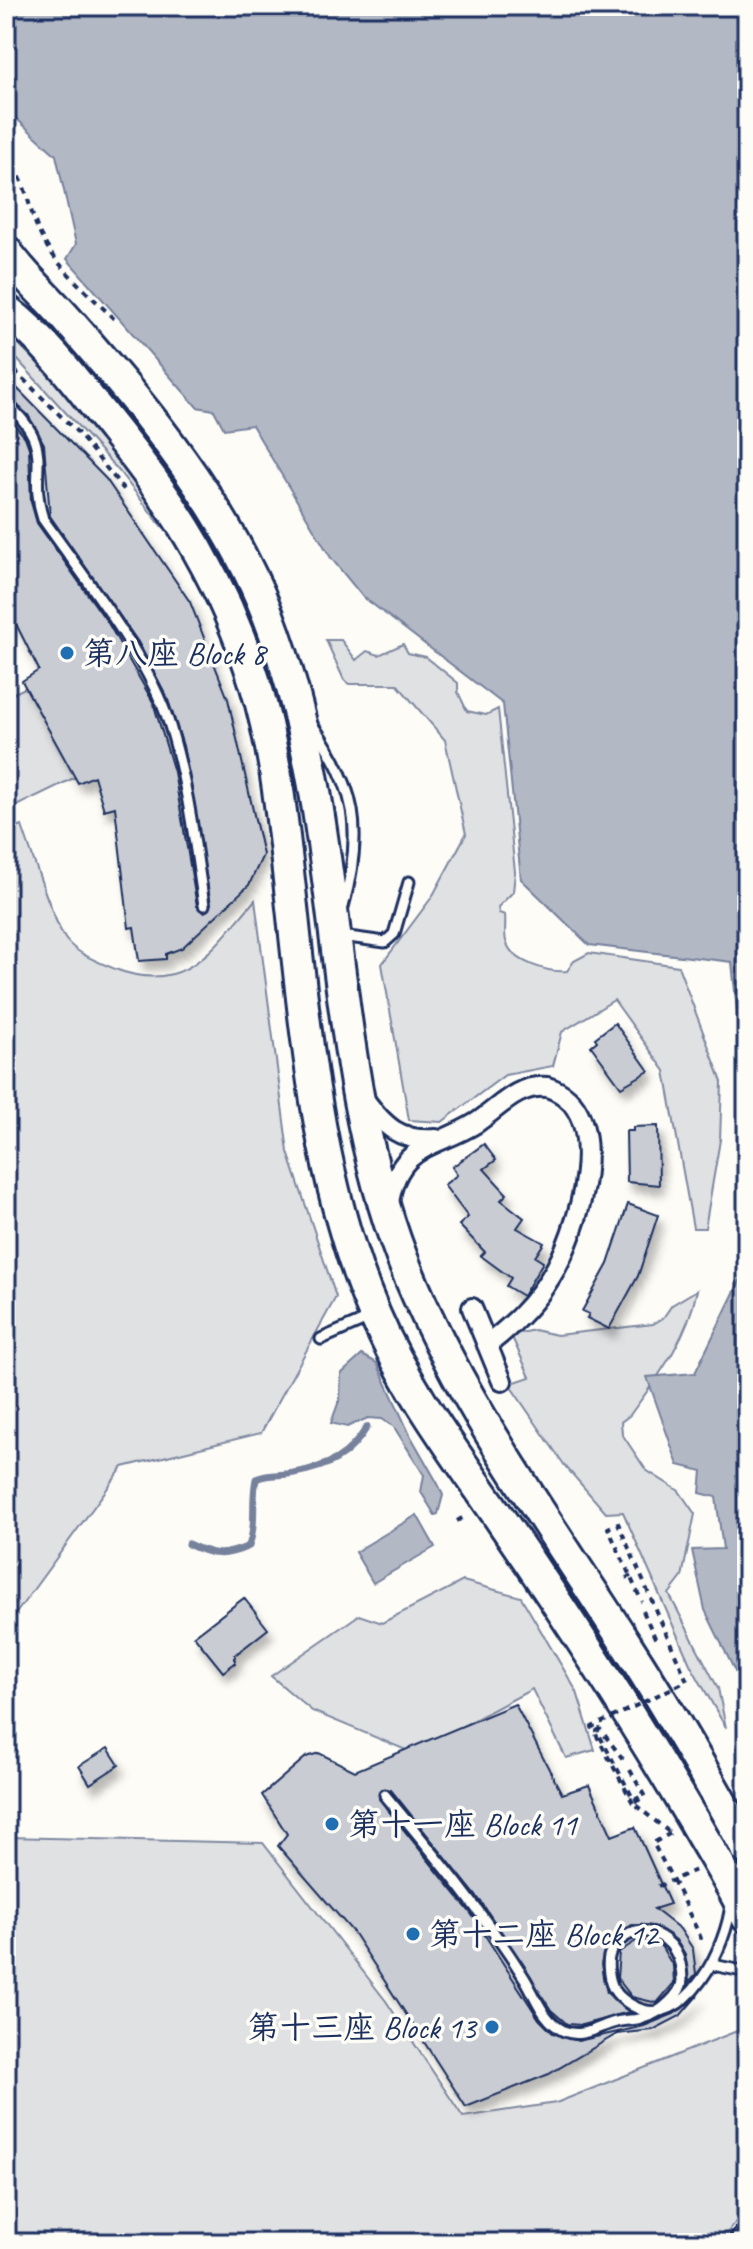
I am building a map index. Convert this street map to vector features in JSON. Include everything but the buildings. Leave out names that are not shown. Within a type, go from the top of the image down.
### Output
[{"type":"main road","points":[[6,251],[128,392],[196,482],[247,569],[267,612],[300,707],[327,852],[356,1089],[387,1215],[418,1298],[462,1389],[630,1649],[747,1849]]},
{"type":"main road","points":[[6,310],[40,339],[143,466],[208,562],[235,624],[257,687],[274,762],[311,1074],[335,1196],[375,1316],[427,1412],[594,1655],[732,1884],[747,1917]]},
{"type":"street","points":[[356,1089],[382,1124],[397,1134],[417,1141],[436,1139],[472,1125],[517,1093],[540,1086],[569,1098],[578,1110],[584,1128],[583,1187],[567,1247],[540,1294],[487,1345]]},
{"type":"street","points":[[387,1215],[391,1187],[399,1171],[436,1139]]},
{"type":"street","points":[[472,1308],[502,1381]]},
{"type":"lane","points":[[6,403],[38,443],[39,504],[43,519],[133,649],[169,724],[190,815],[204,905]]},
{"type":"lane","points":[[335,935],[385,942],[394,934],[409,882]]},
{"type":"lane","points":[[321,1339],[375,1316]]},
{"type":"lane","points":[[385,1795],[458,1883],[524,1977],[548,2020],[566,2032],[584,2034],[617,2021],[647,2017],[685,1998],[713,1965],[727,1929],[732,1884]]},
{"type":"lane","points":[[650,1932],[676,1950],[682,1968],[682,1985],[660,2009],[638,2009],[623,2000],[611,1987],[607,1960],[614,1945],[628,1933],[650,1932]]},
{"type":"lane","points":[[713,1965],[747,1972]]},
{"type":"lane","points":[[732,2243],[747,2224]]},
{"type":"path","points":[[6,157],[19,170],[40,235],[115,320]]},
{"type":"path","points":[[457,1521],[471,1512]]},
{"type":"path","points":[[642,1602],[608,1528],[618,1523],[687,1681],[592,1727],[633,1803],[671,1833],[653,1843],[701,1938],[710,1933]]},
{"type":"path","points":[[633,1803],[645,1797],[626,1762],[600,1729],[597,1731],[634,1800],[642,1796]]},
{"type":"path","points":[[658,1886],[698,1869]]},
{"type":"shaded area","points":[[6,6],[747,6],[747,1110],[732,962],[589,945],[521,879],[503,704],[362,596],[331,558],[252,425],[224,429],[214,410],[197,407],[67,259],[76,244],[56,155],[6,109]]},
{"type":"shaded area","points":[[6,330],[65,392],[159,510],[162,527],[118,470],[6,347]]},
{"type":"shaded area","points":[[326,640],[341,640],[356,660],[367,651],[379,655],[403,644],[408,653],[426,657],[458,683],[458,692],[467,711],[486,715],[498,709],[515,872],[513,892],[498,907],[499,913],[505,915],[506,941],[515,955],[532,965],[559,971],[567,971],[574,961],[589,953],[678,966],[722,1082],[720,1140],[705,1228],[693,1228],[665,1071],[614,1000],[562,1032],[553,1066],[505,1075],[442,1122],[409,1120],[382,964],[432,897],[466,834],[445,740],[397,684],[349,684],[344,680]]},
{"type":"shaded area","points":[[33,684],[78,776],[6,811],[6,697]]},
{"type":"shaded area","points":[[22,826],[50,905],[67,941],[83,954],[115,969],[140,976],[179,972],[211,950],[255,900],[288,1152],[336,1297],[261,1433],[123,1467],[6,1627],[6,832]]},
{"type":"shaded area","points":[[747,1266],[747,1696],[705,1610],[692,1550],[723,1549],[716,1497],[700,1493],[702,1471],[678,1465],[647,1377],[695,1373]]},
{"type":"shaded area","points":[[697,1290],[686,1325],[671,1356],[630,1415],[621,1422],[622,1434],[646,1470],[679,1491],[695,1514],[682,1577],[669,1594],[718,1688],[726,1728],[690,1664],[623,1512],[606,1513],[565,1466],[509,1384],[530,1377],[511,1335],[534,1330],[557,1335],[653,1324],[663,1318],[672,1305]]},
{"type":"shaded area","points":[[362,1355],[377,1363],[410,1435],[438,1484],[443,1495],[438,1514],[435,1515],[421,1492],[424,1475],[394,1427],[382,1419],[368,1418],[347,1427],[331,1423],[340,1398],[341,1374]]},
{"type":"shaded area","points":[[417,1515],[435,1547],[373,1583],[355,1552]]},
{"type":"shaded area","points":[[463,1581],[521,1597],[577,1692],[595,1750],[566,1758],[532,1689],[413,1753],[312,1711],[271,1676],[359,1615],[382,1623]]},
{"type":"shaded area","points":[[6,1837],[263,1843],[386,2001],[463,2117],[556,2103],[747,2027],[747,2208],[727,2233],[725,2243],[6,2243]]},
{"type":"waterway","points":[[188,1544],[218,1554],[249,1546],[256,1479],[306,1471],[327,1464],[353,1446],[367,1427]]},
{"type":"place","name":"第八座 Block 8","points":[[67,653]]},
{"type":"place","name":"第十一座 Block 11","points":[[332,1824]]},
{"type":"place","name":"第十二座 Block 12","points":[[413,1934]]},
{"type":"place","name":"第十三座 Block 13","points":[[492,2027]]}]
